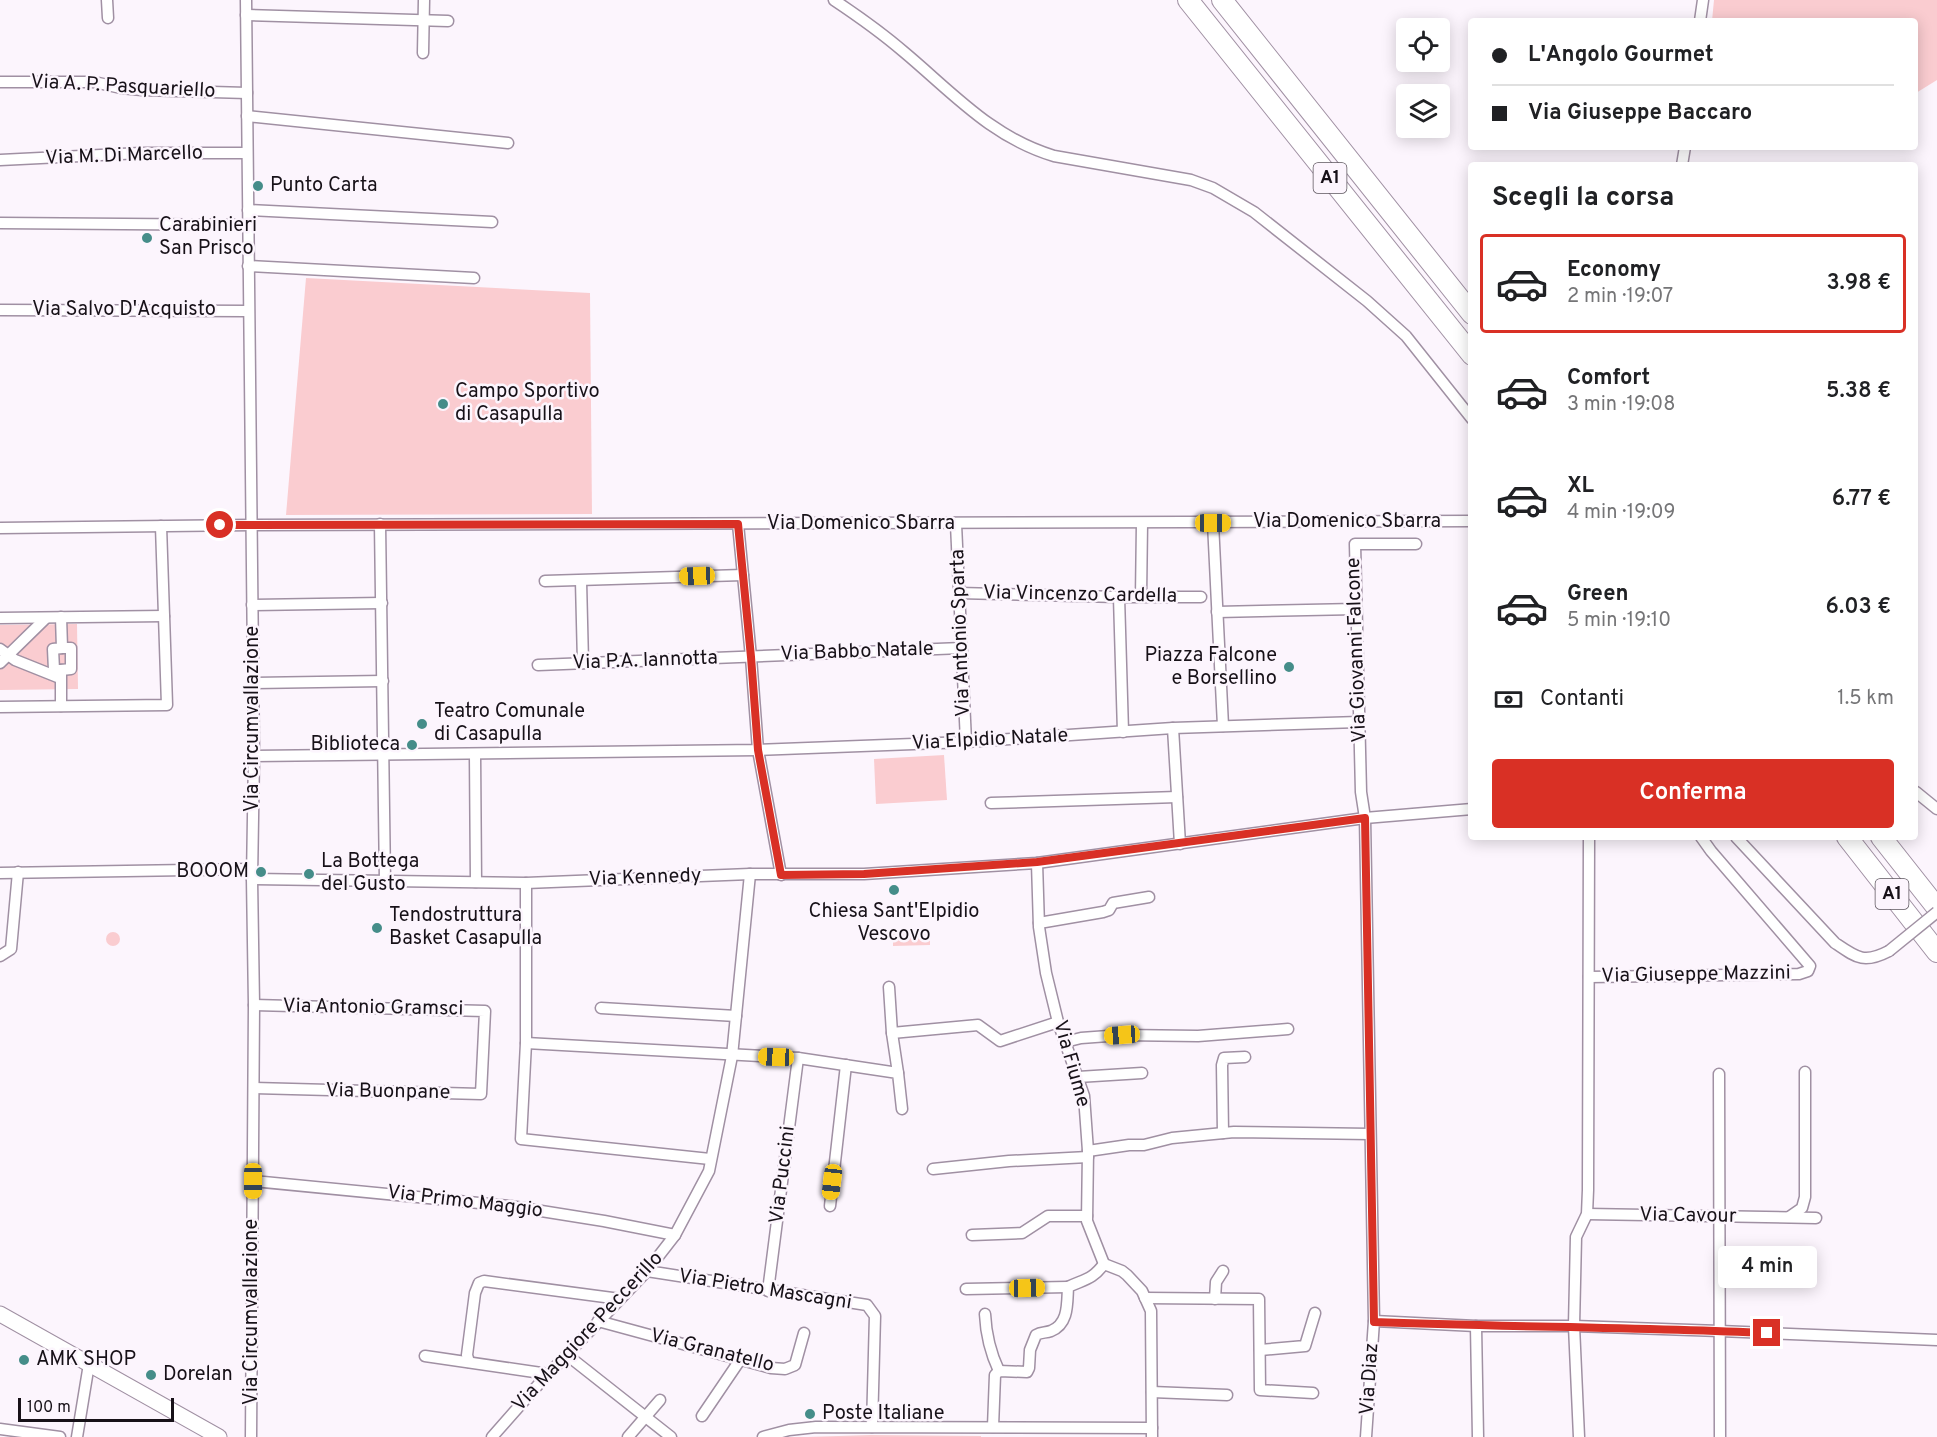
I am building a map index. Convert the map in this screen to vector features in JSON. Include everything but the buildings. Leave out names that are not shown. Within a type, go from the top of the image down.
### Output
[{"type":"highway","name":"A1","points":[[1188,0],[1468,350]]},
{"type":"highway","name":"A1","points":[[1222,0],[1468,309]]},
{"type":"highway","name":"A1","points":[[1849,840],[1937,952]]},
{"type":"highway","name":"A1","points":[[1883,840],[1937,910]]},
{"type":"main road","points":[[0,1314],[219,1437]]},
{"type":"street","points":[[107,0],[108,18]]},
{"type":"street","name":"Via Circumvallazione","points":[[246,0],[254,756],[251,1437]]},
{"type":"street","points":[[423,53],[424,0]]},
{"type":"street","points":[[834,0],[886,38],[975,114],[1012,140],[1034,150],[1063,158],[1191,180],[1213,188],[1254,212],[1367,301],[1406,336],[1468,414]]},
{"type":"street","points":[[1701,18],[1703,0]]},
{"type":"street","points":[[246,15],[448,21]]},
{"type":"street","name":"Via A. P. Pasquariello","points":[[0,82],[94,82],[121,88],[247,93]]},
{"type":"street","points":[[247,116],[508,143]]},
{"type":"street","name":"Via M. Di Marcello","points":[[0,159],[141,153],[247,153]]},
{"type":"street","points":[[248,210],[492,222]]},
{"type":"street","points":[[0,223],[248,225]]},
{"type":"street","points":[[248,266],[474,278]]},
{"type":"street","name":"Via Salvo D'Acquisto","points":[[0,310],[248,311]]},
{"type":"street","name":"Via Domenico Sbarra","points":[[0,528],[380,524],[1468,521]]},
{"type":"street","points":[[1142,523],[1142,597]]},
{"type":"street","points":[[1213,523],[1223,726],[1359,722]]},
{"type":"street","points":[[380,524],[385,881]]},
{"type":"street","points":[[738,524],[758,750],[781,875]]},
{"type":"street","name":"Via Antonio Sparta","points":[[956,524],[966,742]]},
{"type":"street","points":[[0,706],[167,705],[161,526]]},
{"type":"street","name":"Via Giovanni Falcone","points":[[1365,818],[1361,792],[1355,544],[1416,544]]},
{"type":"street","points":[[544,581],[743,575]]},
{"type":"street","points":[[581,580],[583,663]]},
{"type":"street","name":"Via Vincenzo Cardella","points":[[959,592],[1202,597]]},
{"type":"street","points":[[1119,597],[1123,732]]},
{"type":"street","points":[[252,605],[382,603]]},
{"type":"street","points":[[1217,612],[1356,609]]},
{"type":"street","points":[[0,618],[164,616]]},
{"type":"street","points":[[61,674],[54,670],[53,649],[62,648],[62,617]]},
{"type":"street","points":[[3,656],[46,618]]},
{"type":"street","name":"Via Babbo Natale","points":[[751,657],[962,648]]},
{"type":"street","points":[[3,656],[61,674]]},
{"type":"street","name":"Via P.A. Iannotta","points":[[538,665],[751,657]]},
{"type":"street","points":[[60,706],[61,674]]},
{"type":"street","points":[[253,683],[383,681]]},
{"type":"street","name":"Via Elpidio Natale","points":[[254,756],[758,750],[966,742],[1223,726]]},
{"type":"street","points":[[1173,728],[1180,844]]},
{"type":"street","points":[[475,754],[476,882]]},
{"type":"street","points":[[1918,794],[1937,809]]},
{"type":"street","points":[[992,803],[1177,797]]},
{"type":"street","name":"Via Kennedy","points":[[0,873],[252,874],[385,881],[526,883],[750,874],[864,874],[1037,862],[1365,818],[1468,809]]},
{"type":"street","name":"Via Diaz","points":[[1365,818],[1374,1322],[1366,1437]]},
{"type":"street","name":"Via Giuseppe Mazzini","points":[[1579,1437],[1574,1326],[1576,1237],[1587,1214],[1589,840]]},
{"type":"street","name":"Via Giuseppe Mazzini","points":[[1589,977],[1799,974],[1808,971],[1810,966],[1703,840]]},
{"type":"street","points":[[1739,840],[1835,943],[1852,955],[1863,959],[1874,959],[1889,951],[1937,910]]},
{"type":"street","name":"Via Fiume","points":[[1037,862],[1039,922],[1046,973],[1058,1022],[1084,1096],[1088,1154],[1088,1221],[1104,1264]]},
{"type":"street","points":[[0,956],[11,949],[18,872]]},
{"type":"street","name":"Via Maggiore Peccerillo","points":[[492,1437],[548,1374],[647,1271],[675,1235],[709,1171],[732,1056],[750,874]]},
{"type":"street","points":[[526,883],[526,1043],[521,1139],[710,1159]]},
{"type":"street","points":[[1039,922],[1103,912],[1109,910],[1113,903],[1149,897]]},
{"type":"street","points":[[890,987],[892,1033],[902,1109]]},
{"type":"street","name":"Via Antonio Gramsci","points":[[254,1005],[485,1011],[484,1053]]},
{"type":"street","points":[[601,1008],[736,1016]]},
{"type":"street","points":[[892,1033],[978,1025],[999,1041],[1058,1022]]},
{"type":"street","points":[[1065,1042],[1081,1038],[1122,1035],[1198,1036],[1288,1029]]},
{"type":"street","points":[[526,1043],[798,1058],[898,1073]]},
{"type":"street","name":"Via Buonpane","points":[[254,1088],[481,1094],[484,1053]]},
{"type":"street","points":[[1223,1133],[1222,1065],[1224,1058],[1245,1057]]},
{"type":"street","name":"Via Puccini","points":[[768,1291],[798,1058]]},
{"type":"street","points":[[830,1206],[846,1065]]},
{"type":"street","points":[[1789,1218],[1802,1208],[1805,1197],[1805,1072]]},
{"type":"street","points":[[1078,1077],[1142,1073]]},
{"type":"street","points":[[1719,1074],[1720,1437]]},
{"type":"street","points":[[933,1169],[1088,1154],[1130,1144],[1144,1145],[1172,1138],[1223,1133],[1370,1134]]},
{"type":"street","name":"Via Primo Maggio","points":[[253,1181],[510,1206],[675,1235]]},
{"type":"street","name":"Via Cavour","points":[[1587,1214],[1816,1218]]},
{"type":"street","points":[[972,1235],[1022,1233],[1048,1216],[1088,1216]]},
{"type":"street","points":[[763,1437],[789,1430],[872,1427],[993,1427],[1152,1433],[1151,1311],[1142,1291],[1122,1271],[1104,1264],[1095,1276],[1068,1287],[966,1289]]},
{"type":"street","points":[[1215,1299],[1216,1282],[1222,1270]]},
{"type":"street","name":"Via Pietro Mascagni","points":[[647,1271],[867,1305],[875,1316],[872,1427]]},
{"type":"street","points":[[469,1362],[467,1354],[475,1293],[479,1283],[484,1281],[620,1299]]},
{"type":"street","points":[[993,1427],[995,1375],[999,1371],[1027,1372],[1030,1350],[1036,1335],[1050,1331],[1063,1321],[1066,1314],[1068,1287]]},
{"type":"street","points":[[1145,1298],[1259,1299],[1260,1390],[1313,1393]]},
{"type":"street","points":[[985,1314],[986,1335],[999,1371]]},
{"type":"street","points":[[1260,1350],[1305,1346],[1316,1314]]},
{"type":"street","name":"Via Granatello","points":[[598,1321],[771,1368],[785,1369],[795,1365],[804,1333]]},
{"type":"street","points":[[1374,1322],[1720,1330],[1937,1340]]},
{"type":"street","points":[[1476,1326],[1478,1437]]},
{"type":"street","points":[[567,1355],[671,1437]]},
{"type":"street","points":[[425,1356],[548,1374]]},
{"type":"street","points":[[702,1416],[740,1360]]},
{"type":"street","points":[[76,1437],[88,1364]]},
{"type":"street","points":[[1152,1392],[1227,1395]]},
{"type":"street","points":[[628,1437],[660,1401]]},
{"type":"street","points":[[0,1429],[60,1437]]},
{"type":"shaded area","points":[[1714,0],[1937,0],[1937,80],[1918,92],[1918,18],[1712,18]]},
{"type":"shaded area","name":"Campo Sportivo di Casapulla","points":[[306,278],[590,293],[592,514],[286,515]]},
{"type":"shaded area","points":[[77,624],[78,689],[0,690],[0,625]]},
{"type":"shaded area","points":[[944,755],[947,800],[876,804],[874,759]]},
{"type":"shaded area","points":[[113,932],[118,934],[120,939],[118,944],[113,946],[108,944],[106,939],[108,934]]},
{"type":"shaded area","points":[[893,934],[930,934],[930,945],[893,946]]},
{"type":"shaded area","points":[[981,1436],[981,1437],[807,1437]]},
{"type":"place","name":"Punto Carta","points":[[258,186]]},
{"type":"place","name":"Carabinieri San Prisco","points":[[147,238]]},
{"type":"place","name":"Campo Sportivo di Casapulla","points":[[443,404]]},
{"type":"place","name":"Piazza Falcone e Borsellino","points":[[1289,667]]},
{"type":"place","name":"Teatro Comunale di Casapulla","points":[[422,724]]},
{"type":"place","name":"Biblioteca","points":[[412,745]]},
{"type":"place","name":"BOOOM","points":[[261,872]]},
{"type":"place","name":"La Bottega del Gusto","points":[[309,874]]},
{"type":"place","name":"Chiesa Sant'Elpidio Vescovo","points":[[894,890]]},
{"type":"place","name":"Tendostruttura Basket Casapulla","points":[[377,928]]},
{"type":"place","name":"AMK SHOP","points":[[24,1360]]},
{"type":"place","name":"Dorelan","points":[[151,1375]]},
{"type":"place","name":"Poste Italiane","points":[[810,1414]]},
{"type":"route","points":[[220,525],[738,524],[758,750],[781,875],[864,874],[1037,862],[1365,818],[1374,1322],[1767,1333]]}]
